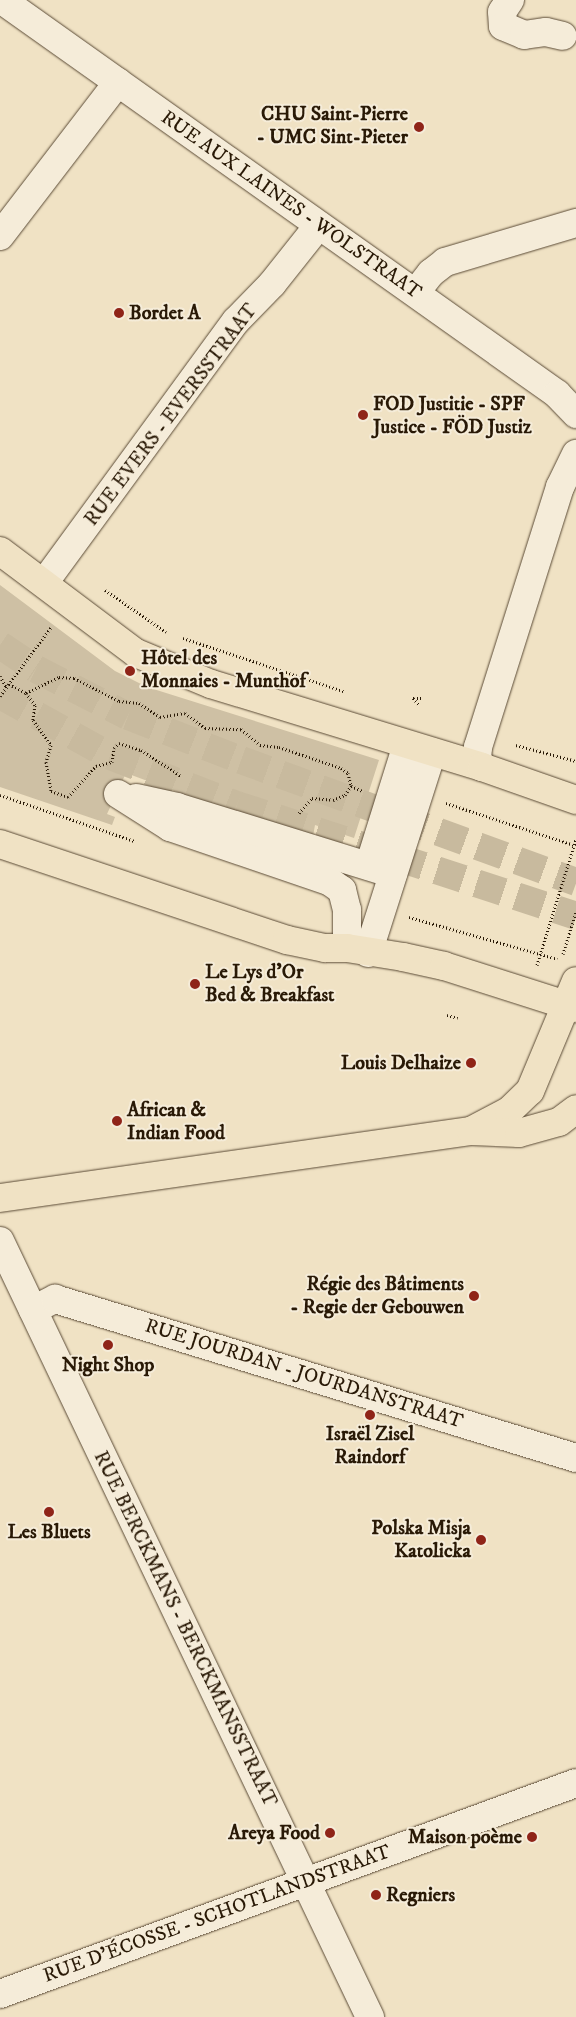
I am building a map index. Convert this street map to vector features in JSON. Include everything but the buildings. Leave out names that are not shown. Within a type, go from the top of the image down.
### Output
[{"type":"main road","points":[[0,551],[136,653],[211,684],[482,767],[576,800]]},
{"type":"main road","points":[[0,844],[287,940],[325,948],[357,950],[444,966],[571,1007]]},
{"type":"main road","points":[[471,1130],[509,1111],[530,1091],[571,1007],[576,981]]},
{"type":"main road","points":[[0,1198],[471,1130],[508,1135],[542,1129],[576,1109]]},
{"type":"street","points":[[510,0],[502,12],[503,26],[524,35],[546,32],[562,36]]},
{"type":"street","name":"RUE AUX LAINES - WOLSTRAAT","points":[[8,11],[118,82],[416,292],[557,394],[576,414]]},
{"type":"street","points":[[43,50],[84,80],[118,82]]},
{"type":"street","points":[[0,236],[118,82]]},
{"type":"street","points":[[416,292],[431,274],[445,262],[576,223]]},
{"type":"street","name":"RUE EVERS - EVERSSTRAAT","points":[[44,583],[236,321],[272,284],[319,225]]},
{"type":"street","points":[[482,767],[477,759],[478,747],[563,479],[576,454]]},
{"type":"street","points":[[357,950],[419,749]]},
{"type":"street","points":[[357,950],[342,890],[329,881],[170,827],[118,794],[177,807],[296,846],[381,870]]},
{"type":"street","name":"RUE BERCKMANS - BERCKMANSSTRAAT","points":[[0,1241],[370,2017]]},
{"type":"street","name":"RUE JOURDAN - JOURDANSTRAAT","points":[[33,1310],[55,1299],[576,1458]]},
{"type":"street","name":"RUE D'ÉCOSSE - SCHOTLANDSTRAAT","points":[[0,1994],[576,1783]]},
{"type":"path","points":[[99,586],[168,633]]},
{"type":"path","points":[[0,696],[53,624]]},
{"type":"path","points":[[177,636],[330,686]]},
{"type":"path","points":[[0,676],[6,688]]},
{"type":"path","points":[[9,684],[26,693],[59,677],[74,678],[119,701],[139,703],[160,717],[185,713],[205,728],[241,730],[262,746],[279,747],[341,768],[348,772],[351,786],[368,793]]},
{"type":"path","points":[[419,705],[413,698],[421,698]]},
{"type":"path","points":[[446,803],[574,845]]},
{"type":"path","points":[[525,993],[541,955],[576,839]]},
{"type":"path","points":[[447,1015],[458,1018]]},
{"type":"shaded area","points":[[0,585],[115,671],[147,687],[379,760],[354,838],[315,825],[312,842],[126,773],[107,814],[115,817],[112,825],[0,787]]},
{"type":"tunnel","points":[[0,645],[36,669],[128,716],[241,760],[576,882]]},
{"type":"tunnel","points":[[0,695],[110,756],[237,805],[576,916]]},
{"type":"place","name":"CHU Saint-Pierre - UMC Sint-Pieter","points":[[419,127]]},
{"type":"place","name":"Bordet A","points":[[119,313]]},
{"type":"place","name":"FOD Justitie - SPF Justice - FÖD Justiz","points":[[363,415]]},
{"type":"place","name":"Hôtel des Monnaies - Munthof","points":[[130,671]]},
{"type":"place","name":"Le Lys d'Or Bed & Breakfast","points":[[195,984]]},
{"type":"place","name":"Louis Delhaize","points":[[471,1063]]},
{"type":"place","name":"African & Indian Food","points":[[117,1121]]},
{"type":"place","name":"Régie des Bâtiments - Regie der Gebouwen","points":[[474,1296]]},
{"type":"place","name":"Night Shop","points":[[108,1345]]},
{"type":"place","name":"Israël Zisel Raindorf","points":[[370,1415]]},
{"type":"place","name":"Les Bluets","points":[[49,1512]]},
{"type":"place","name":"Polska Misja Katolicka","points":[[481,1540]]},
{"type":"place","name":"Areya Food","points":[[330,1833]]},
{"type":"place","name":"Maison poème","points":[[532,1837]]},
{"type":"place","name":"Regniers","points":[[376,1895]]}]
